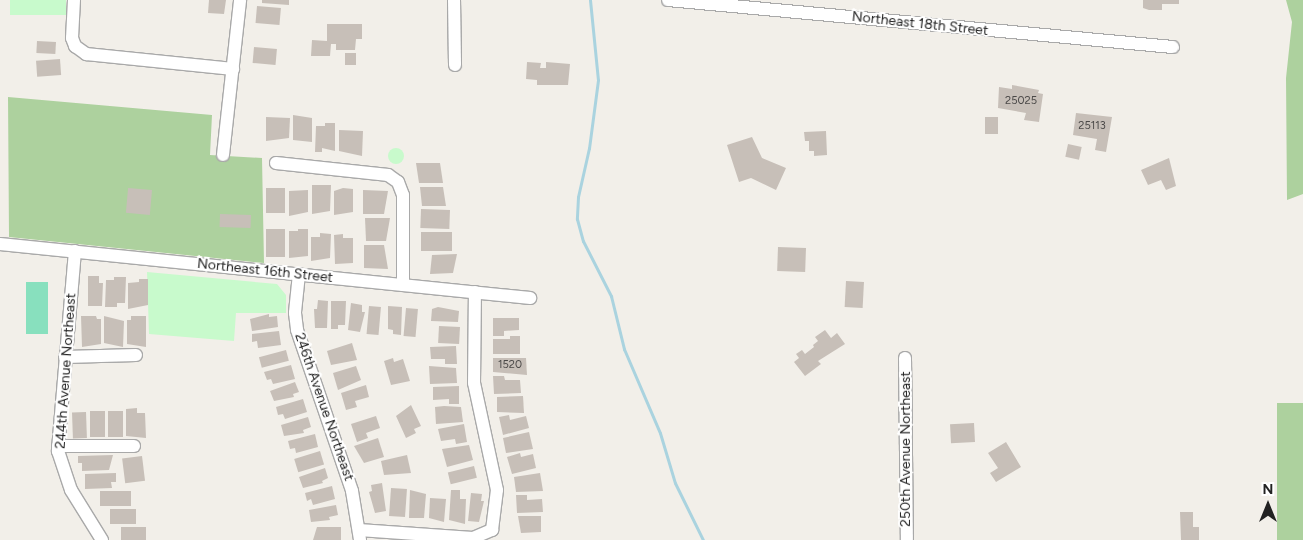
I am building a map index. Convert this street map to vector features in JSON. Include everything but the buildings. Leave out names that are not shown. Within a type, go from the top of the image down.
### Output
[{"type":"street","points":[[74,0],[71,31],[75,46],[93,56],[233,69]]},
{"type":"street","points":[[224,155],[240,0]]},
{"type":"street","points":[[454,0],[455,65]]},
{"type":"street","name":"Northeast 18th Street","points":[[668,0],[1172,47]]},
{"type":"street","points":[[276,163],[388,175],[398,182],[403,195],[403,285]]},
{"type":"street","name":"Northeast 16th Street","points":[[0,244],[530,298]]},
{"type":"street","name":"244th Avenue Northeast","points":[[75,252],[58,446],[71,490],[102,540]]},
{"type":"street","name":"246th Avenue Northeast","points":[[299,274],[295,313],[297,330],[352,491],[360,535]]},
{"type":"street","points":[[360,535],[473,538],[492,530],[496,490],[474,382],[475,292]]},
{"type":"street","points":[[65,357],[136,356]]},
{"type":"street","name":"250th Avenue Northeast","points":[[905,358],[907,540]]},
{"type":"street","points":[[58,446],[134,446]]},
{"type":"green space","points":[[10,0],[66,0],[66,15],[10,15]]},
{"type":"green space","points":[[1286,0],[1303,0],[1303,194],[1287,200],[1286,78],[1292,22]]},
{"type":"green space","points":[[8,97],[212,115],[210,155],[262,158],[264,263],[9,237]]},
{"type":"green space","points":[[393,148],[399,148],[404,153],[402,162],[393,164],[388,159],[388,153]]},
{"type":"green space","points":[[147,272],[277,284],[286,295],[286,313],[236,313],[234,341],[149,334]]},
{"type":"green space","points":[[26,282],[48,282],[48,334],[26,334]]},
{"type":"green space","points":[[1277,403],[1303,403],[1303,540],[1277,540]]},
{"type":"waterway","points":[[590,0],[598,80],[589,148],[578,197],[577,219],[583,241],[611,296],[624,349],[660,433],[675,483],[703,540]]}]
